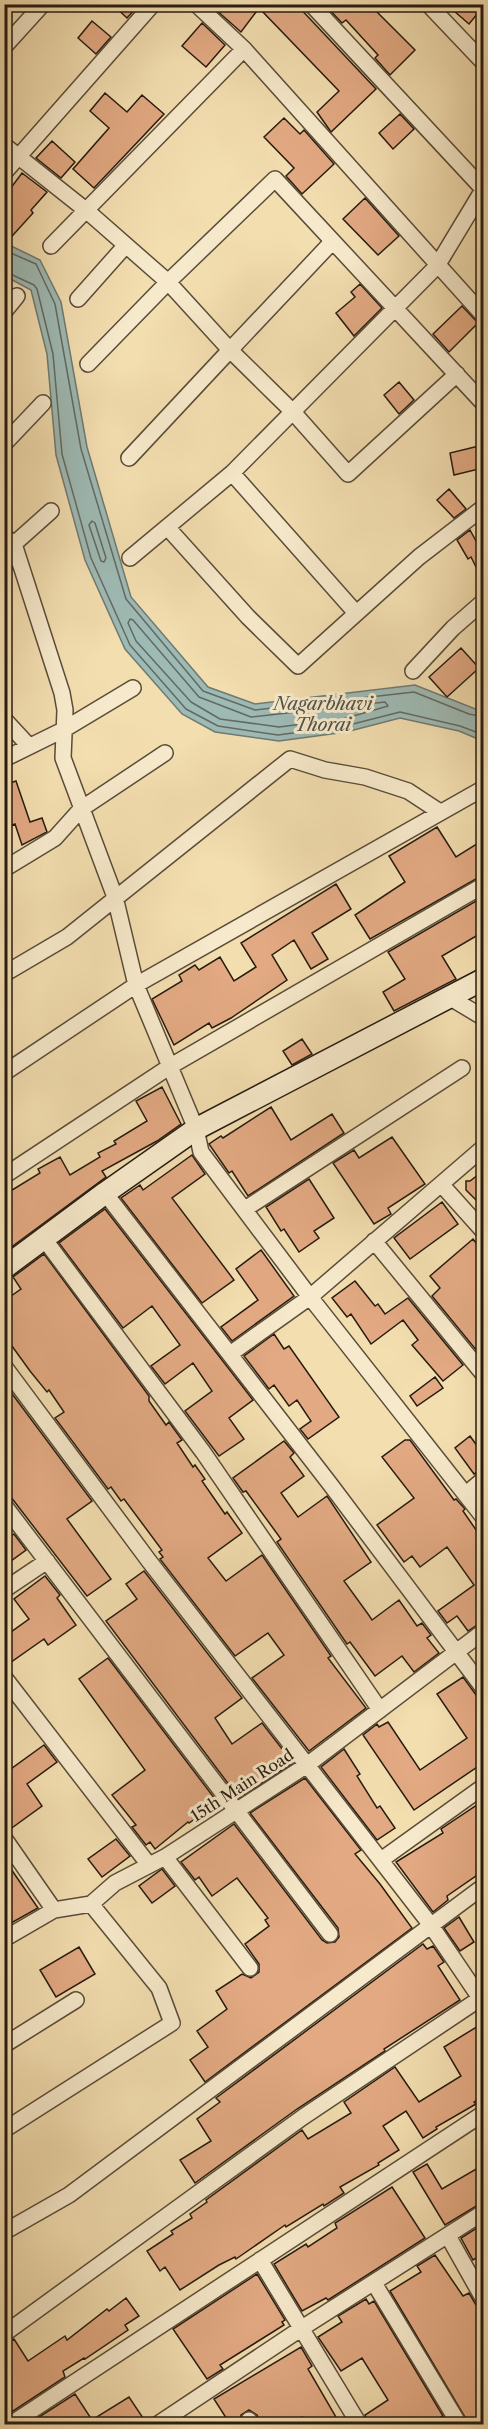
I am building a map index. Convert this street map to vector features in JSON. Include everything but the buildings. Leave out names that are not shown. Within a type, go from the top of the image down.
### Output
[{"type":"street","points":[[4,47],[43,4]]},
{"type":"street","points":[[4,173],[153,4]]},
{"type":"street","points":[[196,4],[244,49],[483,316]]},
{"type":"street","points":[[130,558],[232,473],[437,266],[483,189],[310,4]]},
{"type":"street","points":[[428,4],[483,63]]},
{"type":"street","points":[[51,246],[244,49]]},
{"type":"street","points":[[4,145],[87,211],[168,282],[230,350],[293,412],[348,474],[457,374]]},
{"type":"street","points":[[88,364],[275,178],[483,404]]},
{"type":"street","points":[[129,458],[332,242]]},
{"type":"street","points":[[78,299],[126,245]]},
{"type":"street","points":[[4,312],[17,296]]},
{"type":"street","points":[[4,444],[43,403]]},
{"type":"street","points":[[232,473],[356,613]]},
{"type":"street","points":[[167,527],[248,617],[298,666],[331,639],[356,613],[419,557],[483,507]]},
{"type":"street","points":[[4,566],[9,540],[51,511]]},
{"type":"street","points":[[9,540],[62,693],[65,710],[63,758],[115,897],[136,985],[196,1129],[201,1152],[310,1297],[483,1518]]},
{"type":"street","points":[[413,670],[453,628],[483,601]]},
{"type":"street","points":[[4,759],[63,730],[133,688]]},
{"type":"street","points":[[4,719],[29,746]]},
{"type":"street","points":[[4,869],[55,838],[81,809],[165,753]]},
{"type":"street","points":[[4,974],[67,937],[290,759],[325,770],[365,777],[408,791],[440,812]]},
{"type":"street","points":[[4,1073],[136,985],[483,788]]},
{"type":"street","points":[[4,1176],[169,1067],[483,885]]},
{"type":"street","points":[[4,1268],[196,1129],[483,979]]},
{"type":"street","points":[[450,997],[483,1018]]},
{"type":"street","points":[[245,1209],[462,1068]]},
{"type":"street","points":[[230,1354],[310,1297],[483,1147]]},
{"type":"street","points":[[441,1184],[483,1232]]},
{"type":"street","points":[[105,1193],[230,1354],[483,1689]]},
{"type":"street","points":[[45,1240],[203,1452],[380,1710]]},
{"type":"street","points":[[374,1241],[483,1375]]},
{"type":"street","points":[[4,1366],[149,1561],[430,1924],[482,1997],[303,2117],[6,2329]]},
{"type":"street","points":[[466,1494],[483,1479]]},
{"type":"street","points":[[4,1504],[330,1934]]},
{"type":"street","points":[[4,1590],[47,1561]]},
{"type":"street","name":"15th Main Road","points":[[91,1904],[114,1883],[165,1857],[307,1765],[483,1631]]},
{"type":"street","points":[[4,1677],[149,1865]]},
{"type":"street","points":[[381,1860],[483,1786]]},
{"type":"street","points":[[4,1838],[10,1856],[54,1910]]},
{"type":"street","points":[[165,1857],[250,1968]]},
{"type":"street","points":[[4,2232],[69,2194],[267,2049],[483,1886]]},
{"type":"street","points":[[4,1939],[54,1910],[91,1904],[159,1988],[172,2023],[4,2130]]},
{"type":"street","points":[[4,2045],[76,2000]]},
{"type":"street","points":[[11,2424],[483,2113]]},
{"type":"street","points":[[158,2424],[483,2212]]},
{"type":"street","points":[[448,2236],[483,2300]]},
{"type":"street","points":[[260,2260],[359,2424]]},
{"type":"street","points":[[374,2283],[459,2424]]},
{"type":"water","name":"Nagarbhavi Thorai","points":[[5,243],[40,260],[61,302],[87,447],[131,597],[208,687],[255,704],[415,685],[483,712],[483,741],[459,731],[400,718],[346,732],[279,741],[215,732],[182,714],[125,649],[85,560],[56,455],[47,354],[31,290],[5,276]]}]
